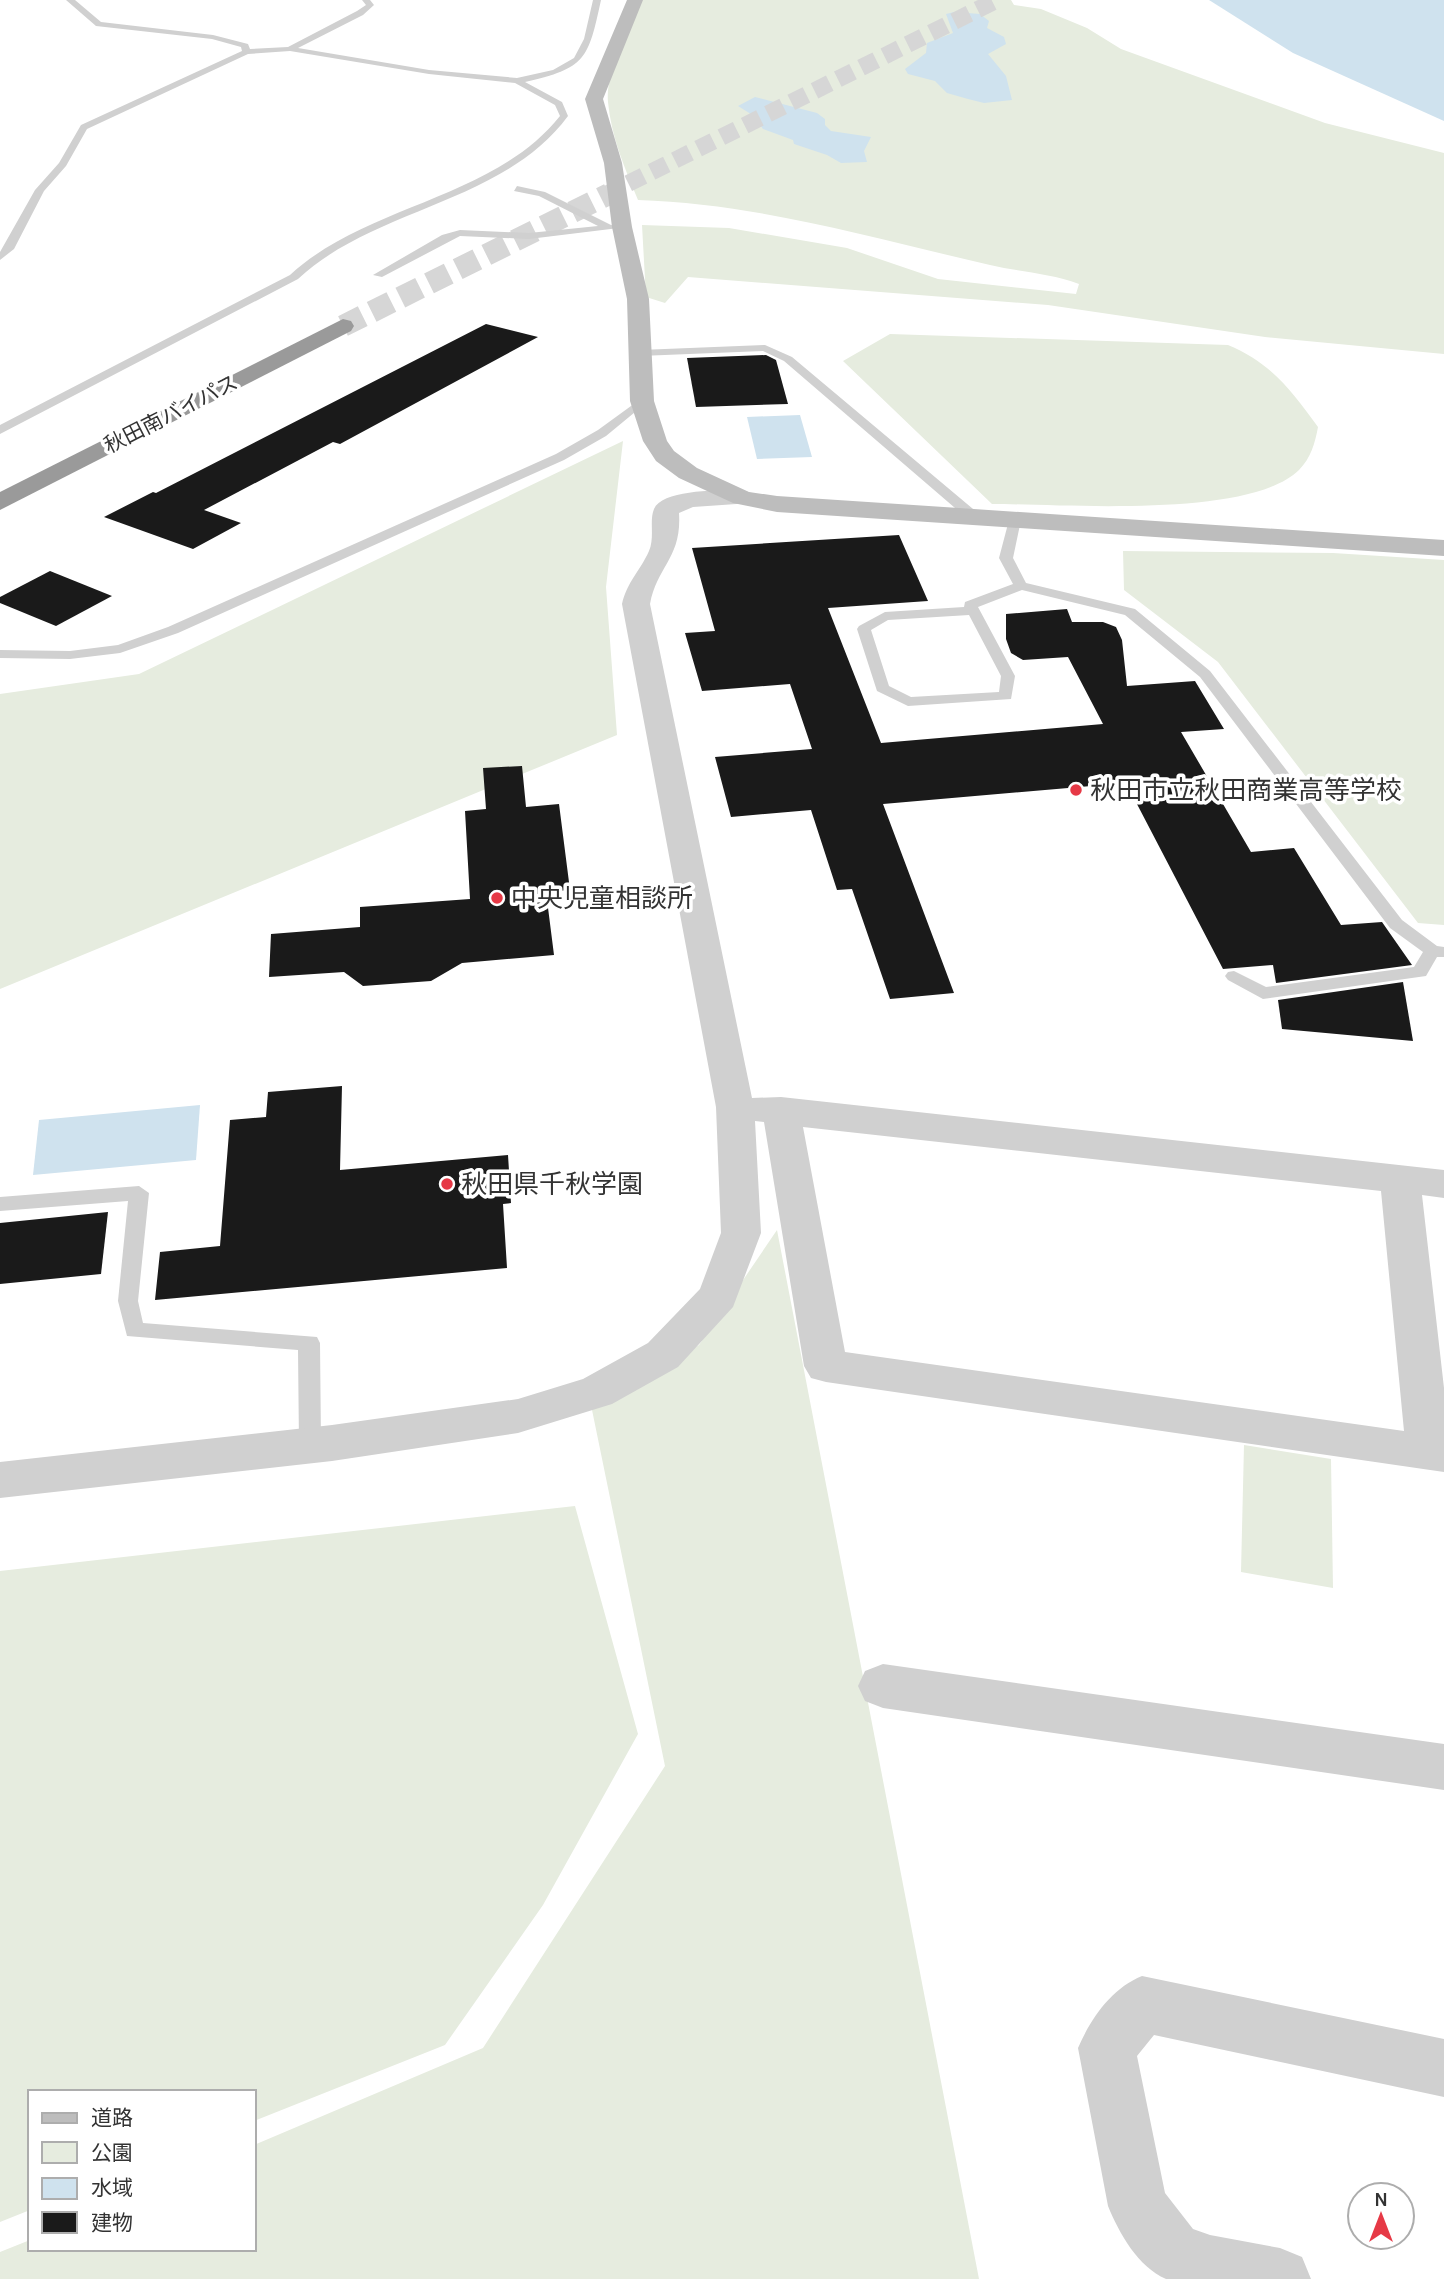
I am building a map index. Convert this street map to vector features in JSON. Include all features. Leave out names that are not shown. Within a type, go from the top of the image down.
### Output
[{"type":"highway","name":"秋田南バイパス","points":[[0,502],[343,326]]},
{"type":"street","points":[[635,0],[594,99],[613,163],[615,227],[638,299],[642,401],[655,441],[665,456],[688,473],[742,498]]},
{"type":"street","points":[[0,1480],[310,1445],[518,1416],[597,1392],[663,1355],[718,1296],[741,1233],[735,1107],[635,604],[639,583],[659,559],[665,546],[666,510],[678,502],[742,498],[777,503],[1015,520],[1444,548]]},
{"type":"street","points":[[735,1107],[1444,1184]]},
{"type":"street","points":[[781,1110],[826,1366],[1436,1453],[1400,1179]]},
{"type":"street","points":[[883,1686],[1444,1767]]},
{"type":"street","points":[[1280,2279],[1210,2266],[1172,2251],[1151,2224],[1138,2206],[1107,2048],[1142,2004],[1444,2068]]},
{"type":"lane","points":[[70,0],[99,24],[213,37],[245,46],[246,51]]},
{"type":"lane","points":[[290,49],[360,13],[370,5],[366,0]]},
{"type":"lane","points":[[0,257],[9,249],[40,190],[63,164],[84,127],[246,51],[290,49],[429,72],[517,81],[553,74],[572,65],[585,54],[597,0]]},
{"type":"lane","points":[[0,430],[295,277],[321,253],[503,167],[541,144],[556,131],[564,116],[559,104],[517,81]]},
{"type":"lane","points":[[517,189],[542,194],[615,227]]},
{"type":"lane","points":[[378,275],[446,237],[460,233],[548,236],[615,227]]},
{"type":"lane","points":[[640,353],[765,348],[788,359],[974,517]]},
{"type":"lane","points":[[0,654],[70,655],[120,649],[173,630],[560,457],[602,433],[642,401]]},
{"type":"lane","points":[[1015,520],[1006,558],[1021,586]]},
{"type":"lane","points":[[973,611],[886,617],[864,629],[882,688],[908,702],[1006,696],[1009,676],[973,611],[970,606],[1021,586],[1130,612],[1205,674],[1396,924],[1438,951],[1420,972],[1263,993],[1234,976]]},
{"type":"lane","points":[[0,1204],[139,1192],[128,1301],[134,1330],[309,1343],[310,1445]]},
{"type":"green space","points":[[642,0],[1011,0],[1014,5],[1041,9],[1087,28],[1121,49],[1325,123],[1444,153],[1444,354],[1265,337],[1048,305],[688,277],[665,303],[646,297],[642,225],[729,228],[847,248],[938,279],[1076,294],[1079,284],[772,215],[638,200],[615,140],[608,90],[619,50]]},
{"type":"green space","points":[[890,334],[1228,345],[1256,360],[1279,379],[1318,427],[1309,455],[1299,470],[1274,486],[1240,496],[1153,505],[992,504],[843,361]]},
{"type":"green space","points":[[623,441],[606,587],[617,735],[0,989],[0,694],[139,674]]},
{"type":"green space","points":[[1123,551],[1333,553],[1444,560],[1444,925],[1418,923],[1218,662],[1124,590]]},
{"type":"green space","points":[[777,1230],[979,2279],[0,2279],[0,2252],[28,2241],[28,2251],[256,2251],[256,2144],[483,2048],[665,1766],[591,1405],[699,1345]]},
{"type":"green space","points":[[1244,1445],[1331,1459],[1333,1588],[1241,1572]]},
{"type":"green space","points":[[575,1506],[638,1734],[543,1905],[445,2045],[256,2120],[256,2090],[28,2090],[28,2211],[0,2222],[0,1571]]},
{"type":"water","points":[[1209,0],[1444,0],[1444,121],[1293,53]]},
{"type":"water","points":[[946,14],[980,14],[989,21],[987,28],[1004,37],[1006,44],[988,54],[1006,76],[1012,100],[984,103],[968,99],[947,93],[935,81],[908,74],[905,69],[926,53],[927,43],[953,33]]},
{"type":"water","points":[[755,97],[817,113],[825,119],[825,125],[831,131],[871,137],[864,151],[867,162],[841,163],[763,129],[754,116],[738,106]]},
{"type":"water","points":[[800,415],[812,457],[757,459],[747,417]]},
{"type":"water","points":[[200,1105],[196,1160],[33,1175],[39,1120]]},
{"type":"building","points":[[486,324],[538,337],[340,444],[333,442],[204,510],[241,523],[193,549],[104,517],[153,492],[156,493]]},
{"type":"building","points":[[766,355],[776,360],[788,404],[696,407],[687,358]]},
{"type":"building","points":[[899,535],[928,601],[828,608],[881,743],[1103,724],[1068,657],[1023,660],[1011,653],[1006,639],[1006,614],[1067,609],[1072,622],[1103,622],[1116,627],[1122,640],[1127,686],[1195,681],[1224,729],[1181,732],[1251,852],[1294,848],[1341,925],[1382,922],[1412,965],[1276,983],[1273,965],[1223,969],[1126,783],[883,804],[954,993],[890,999],[852,889],[837,890],[811,810],[731,817],[715,757],[812,749],[790,684],[702,691],[685,633],[715,631],[692,548]]},
{"type":"building","points":[[50,571],[112,596],[56,626],[0,603],[0,597]]},
{"type":"building","name":"中央児童相談所","points":[[522,766],[526,807],[559,804],[570,890],[546,892],[554,955],[462,963],[431,981],[363,986],[344,972],[269,977],[271,934],[360,927],[360,907],[470,899],[465,811],[486,809],[483,768]]},
{"type":"building","points":[[1403,982],[1413,1041],[1282,1029],[1278,1000]]},
{"type":"building","name":"秋田県千秋学園","points":[[342,1086],[340,1170],[508,1155],[511,1203],[503,1204],[507,1268],[155,1300],[160,1252],[220,1246],[230,1120],[266,1117],[268,1092]]},
{"type":"building","points":[[108,1212],[101,1274],[0,1284],[0,1223]]},
{"type":"tunnel","points":[[605,195],[997,0]]},
{"type":"tunnel","points":[[343,326],[609,194]]},
{"type":"place","name":"秋田市立秋田商業高等学校","points":[[1076,790]]},
{"type":"place","name":"中央児童相談所","points":[[497,898]]},
{"type":"place","name":"秋田県千秋学園","points":[[447,1184]]}]
